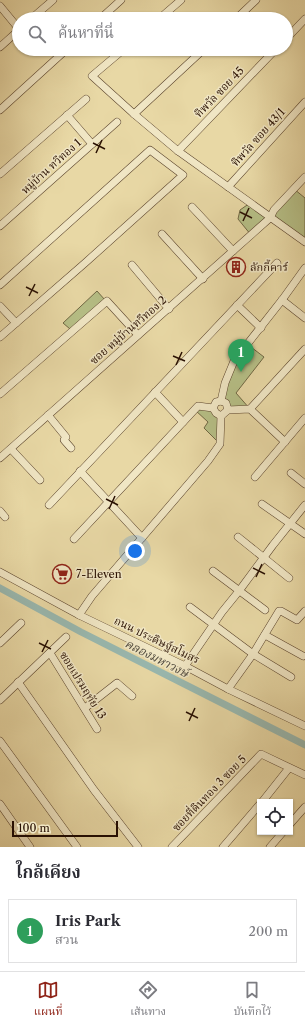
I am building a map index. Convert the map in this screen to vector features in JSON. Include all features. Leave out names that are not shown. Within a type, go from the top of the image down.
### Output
[{"type":"street","points":[[39,12],[52,0]]},
{"type":"street","points":[[108,12],[121,0]]},
{"type":"street","points":[[167,12],[181,0]]},
{"type":"street","points":[[243,12],[256,0]]},
{"type":"street","points":[[0,6],[12,21]]},
{"type":"street","points":[[293,32],[305,19]]},
{"type":"street","points":[[0,47],[12,36]]},
{"type":"street","points":[[0,110],[59,56]]},
{"type":"street","points":[[116,56],[92,76],[178,151],[305,242]]},
{"type":"street","points":[[134,114],[196,56]]},
{"type":"street","name":"ทิพวัล ซอย 45","points":[[178,151],[269,56]]},
{"type":"street","points":[[0,174],[86,99]]},
{"type":"street","name":"ทิพวัล ซอย 43/1","points":[[228,187],[305,102]]},
{"type":"street","points":[[67,115],[92,144]]},
{"type":"street","name":"หมู่บ้าน ทวีทอง 1","points":[[0,226],[117,122]]},
{"type":"street","points":[[0,285],[150,150],[183,175],[0,337]]},
{"type":"street","name":"ซอย หมู่บ้านทวีทอง 2","points":[[0,458],[270,218],[274,210],[305,177]]},
{"type":"street","points":[[192,207],[233,251]]},
{"type":"street","points":[[162,234],[203,278]]},
{"type":"street","points":[[49,505],[277,263]]},
{"type":"street","points":[[132,265],[169,308]]},
{"type":"street","points":[[221,401],[224,383],[234,361],[261,328],[305,268]]},
{"type":"street","points":[[282,300],[305,318]]},
{"type":"street","points":[[0,394],[107,301],[138,335]]},
{"type":"street","points":[[237,305],[261,328]]},
{"type":"street","points":[[0,306],[16,323]]},
{"type":"street","points":[[79,615],[92,596],[208,461],[220,444],[221,416],[228,410],[250,409],[305,349]]},
{"type":"street","points":[[155,392],[183,422]]},
{"type":"street","points":[[213,408],[216,402],[221,401],[226,403],[228,410]]},
{"type":"street","points":[[74,539],[198,406],[213,408]]},
{"type":"street","points":[[213,408],[216,413],[221,416]]},
{"type":"street","points":[[250,409],[284,442]]},
{"type":"street","points":[[48,415],[66,437],[64,440],[71,448]]},
{"type":"street","points":[[255,477],[305,418]]},
{"type":"street","points":[[11,449],[40,480]]},
{"type":"street","points":[[80,471],[142,538]]},
{"type":"street","points":[[291,473],[305,484]]},
{"type":"street","points":[[262,504],[305,534]]},
{"type":"street","points":[[185,666],[222,612],[263,557],[305,505]]},
{"type":"street","points":[[238,537],[289,578]]},
{"type":"street","points":[[213,571],[265,610]]},
{"type":"street","name":"ถนน ประดิษฐ์สโมสร","points":[[0,572],[79,615],[185,666],[228,689],[305,725]]},
{"type":"street","points":[[190,607],[253,654],[291,677]]},
{"type":"street","points":[[228,689],[253,654],[280,611],[296,620],[305,611]]},
{"type":"street","points":[[0,643],[22,623]]},
{"type":"street","points":[[265,635],[303,656]]},
{"type":"street","points":[[0,700],[66,637]]},
{"type":"street","name":"ซอยเปรมฤทัย 13","points":[[50,653],[97,729]]},
{"type":"street","points":[[18,682],[94,790],[138,847]]},
{"type":"street","points":[[85,708],[117,683],[132,696]]},
{"type":"street","points":[[0,741],[77,847]]},
{"type":"street","name":"ซอยที่ดินทอง 3 ซอย 5","points":[[172,847],[261,754],[289,768]]},
{"type":"street","points":[[264,799],[289,768],[305,776]]},
{"type":"street","points":[[0,804],[30,847]]},
{"type":"street","points":[[293,821],[305,807]]},
{"type":"street","points":[[223,847],[257,808]]},
{"type":"street","points":[[270,847],[280,835]]},
{"type":"green space","points":[[294,189],[305,198],[305,242],[270,218]]},
{"type":"green space","points":[[250,203],[270,218],[251,235],[238,219],[240,210]]},
{"type":"green space","points":[[97,291],[105,300],[70,329],[63,323]]},
{"type":"green space","points":[[247,344],[264,357],[236,393],[250,409],[228,410],[221,401],[225,383]]},
{"type":"green space","points":[[213,408],[221,416],[220,444],[204,428],[208,422],[195,410]]},
{"type":"waterway","name":"คลองมหาวงษ์","points":[[0,588],[81,632],[305,745]]},
{"type":"place","name":"ลักกี้คาร์","points":[[236,267]]},
{"type":"place","name":"Iris Park","points":[[241,372]]},
{"type":"place","name":"7-Eleven","points":[[62,574]]}]
